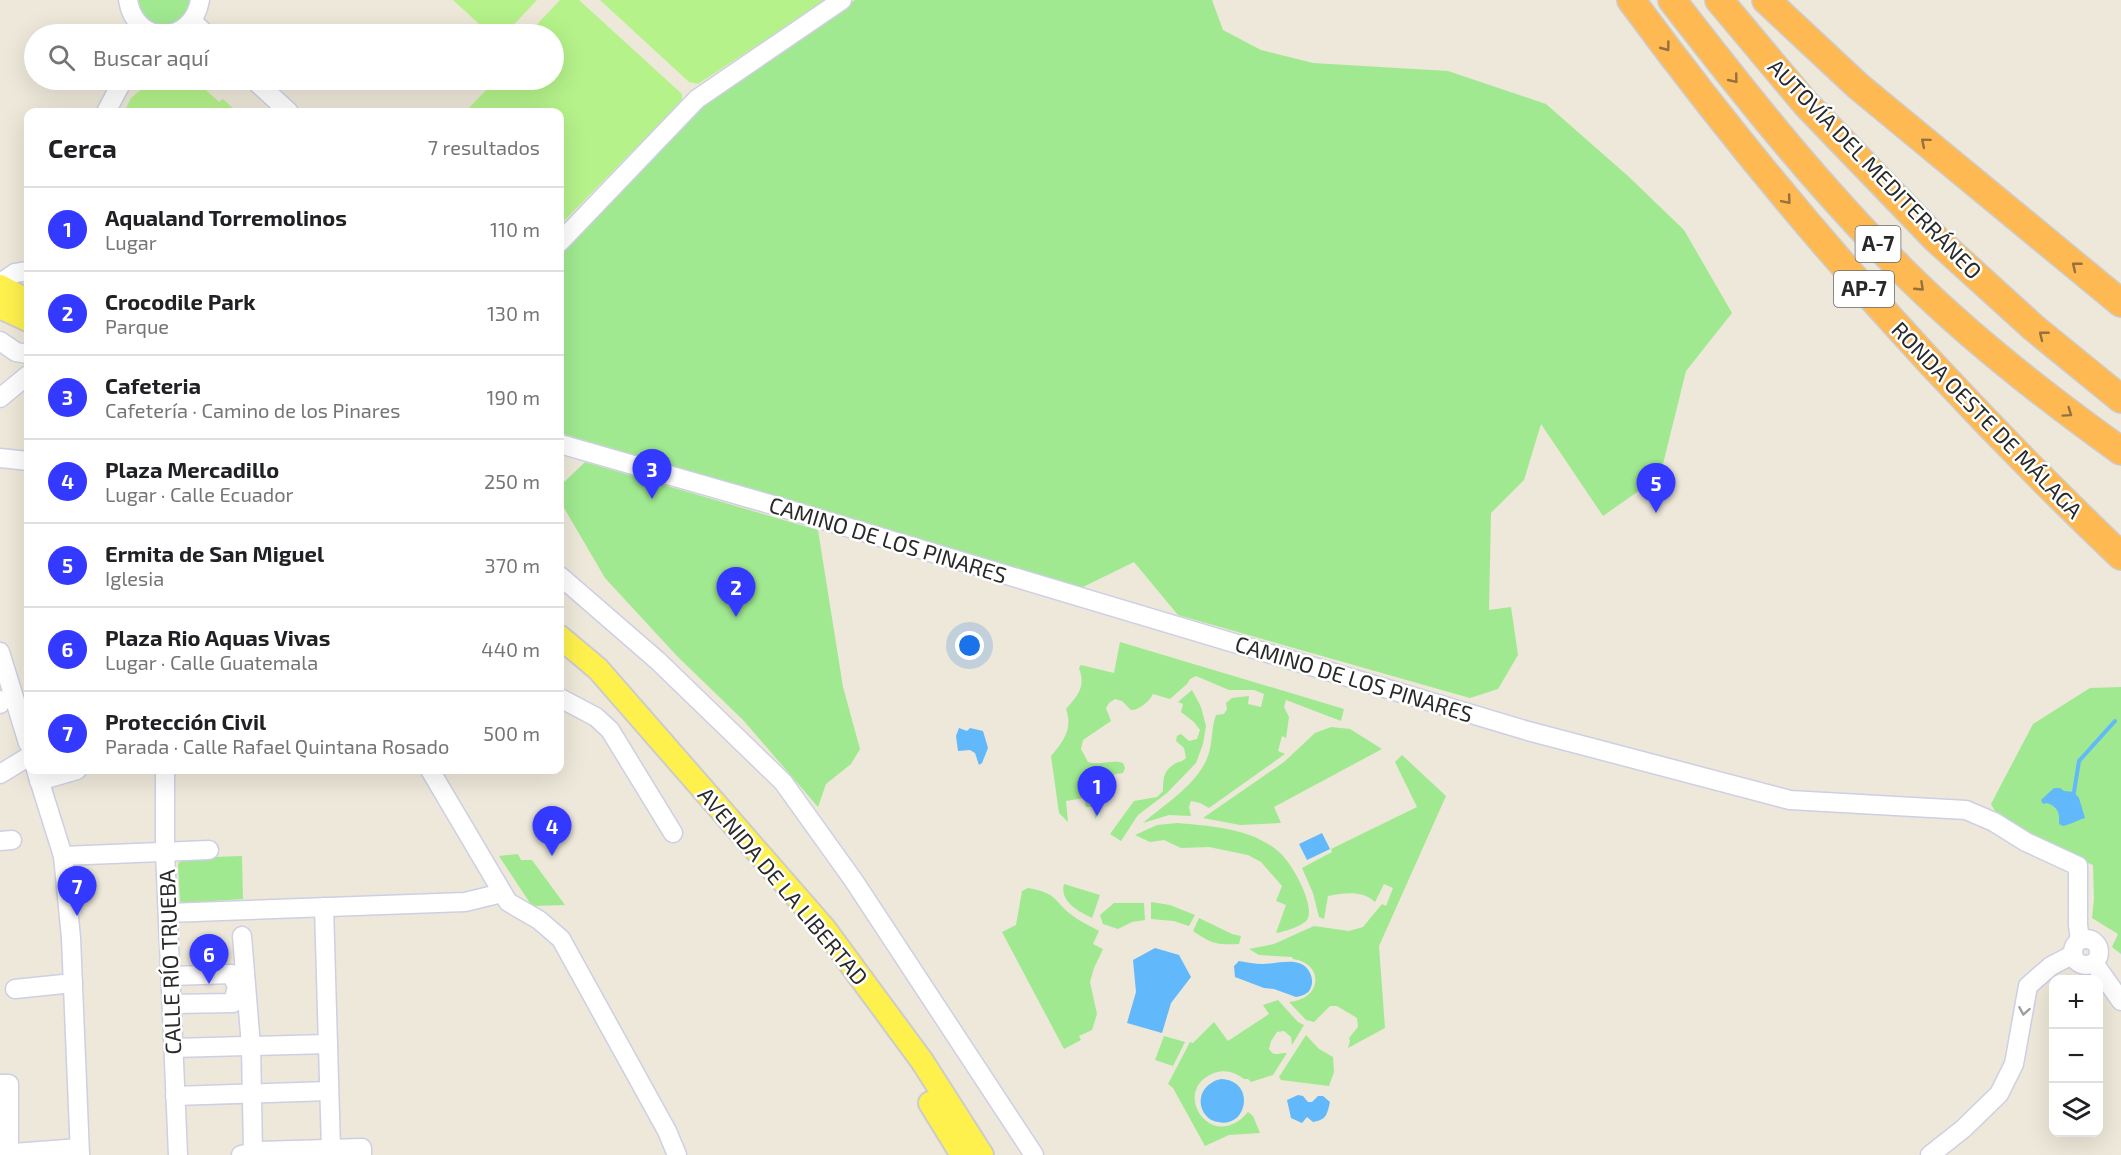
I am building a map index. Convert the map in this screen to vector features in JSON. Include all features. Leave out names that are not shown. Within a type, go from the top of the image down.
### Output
[{"type":"highway","name":"RONDA OESTE DE MÁLAGA","points":[[1631,0],[1745,150],[1807,224],[1973,409],[2121,556]]},
{"type":"highway","name":"AUTOVÍA DEL MEDITERRÁNEO","points":[[1672,0],[1781,137],[1845,210],[1911,279],[1981,344],[2055,404],[2121,451]]},
{"type":"highway","name":"AUTOVÍA DEL MEDITERRÁNEO","points":[[1719,0],[1806,104],[1936,239],[2034,328],[2121,399]]},
{"type":"highway","points":[[1766,0],[1858,86],[2121,303]]},
{"type":"main road","points":[[13,274],[24,295]]},
{"type":"main road","points":[[0,307],[24,318]]},
{"type":"main road","name":"AVENIDA DE LA LIBERTAD","points":[[564,640],[598,669],[824,928],[922,1062],[982,1155]]},
{"type":"main road","name":"AVENIDA DE LA LIBERTAD","points":[[564,657],[589,679],[811,934],[910,1070],[962,1155]]},
{"type":"street","points":[[128,0],[130,13],[138,24]]},
{"type":"street","points":[[189,24],[197,12],[200,0]]},
{"type":"street","points":[[564,238],[697,99],[842,0]]},
{"type":"street","points":[[192,21],[195,24]]},
{"type":"street","points":[[108,108],[118,90]]},
{"type":"street","points":[[265,90],[286,108]]},
{"type":"street","points":[[0,341],[16,352],[24,353]]},
{"type":"street","points":[[0,385],[8,375],[24,365]]},
{"type":"street","points":[[0,398],[24,378]]},
{"type":"street","name":"CAMINO DE LOS PINARES","points":[[564,445],[773,505],[1528,730],[1790,800],[1966,810],[2078,866],[2076,948]]},
{"type":"street","points":[[0,458],[24,461]]},
{"type":"street","points":[[564,579],[658,661],[783,782],[854,881],[1034,1155]]},
{"type":"street","points":[[0,652],[24,730]]},
{"type":"street","points":[[564,700],[596,717],[610,730],[674,833]]},
{"type":"street","points":[[0,774],[24,759]]},
{"type":"street","name":"CALLE RÍO TRUEBA","points":[[165,774],[165,851],[178,1155]]},
{"type":"street","points":[[432,774],[507,902],[539,920],[561,939],[667,1131],[677,1155]]},
{"type":"street","points":[[5,1084],[5,1154],[80,1152],[71,938],[63,856],[37,776]]},
{"type":"street","points":[[63,856],[209,850]]},
{"type":"street","points":[[168,914],[465,902],[502,893]]},
{"type":"street","points":[[324,908],[331,1149]]},
{"type":"street","points":[[242,936],[251,1046],[252,1095],[247,1154],[331,1149],[362,1151]]},
{"type":"street","points":[[1930,1155],[1963,1129],[1999,1095],[2014,1064],[2028,986],[2051,966],[2088,939],[2096,943],[2099,951],[2094,963],[2121,1001]]},
{"type":"street","points":[[171,976],[231,974],[237,986],[233,1003],[172,1004]]},
{"type":"street","points":[[10,986],[73,983]]},
{"type":"street","points":[[173,1048],[328,1044]]},
{"type":"street","points":[[175,1096],[252,1095],[329,1090]]},
{"type":"green space","points":[[135,0],[191,0],[181,19],[173,24],[152,24],[142,14]]},
{"type":"green space","points":[[453,0],[537,0],[514,24],[479,24]]},
{"type":"green space","points":[[560,0],[579,0],[682,94],[682,101],[564,221],[564,108],[469,108],[486,90],[564,90],[564,24],[537,24]]},
{"type":"green space","points":[[600,0],[826,0],[698,84],[689,82]]},
{"type":"green space","points":[[855,0],[1212,0],[1223,30],[1261,50],[1313,63],[1448,71],[1546,104],[1628,176],[1684,230],[1732,313],[1686,371],[1660,476],[1603,516],[1541,424],[1524,480],[1491,513],[1489,610],[1511,607],[1518,655],[1498,689],[1470,698],[1178,615],[1134,562],[1081,588],[564,434],[564,246],[697,105]]},
{"type":"green space","points":[[140,90],[206,90],[219,102],[223,99],[233,108],[126,108],[131,98]]},
{"type":"green space","points":[[585,462],[818,530],[843,687],[860,749],[851,764],[826,784],[818,807],[743,720],[677,656],[605,578],[564,508],[564,482]]},
{"type":"green space","points":[[1120,642],[1344,709],[1341,721],[1286,700],[1284,707],[1289,717],[1286,738],[1282,736],[1278,751],[1285,754],[1209,808],[1191,801],[1189,807],[1191,816],[1169,815],[1143,823],[1197,776],[1208,756],[1216,715],[1224,714],[1227,709],[1226,703],[1232,698],[1249,696],[1248,704],[1261,707],[1264,694],[1254,690],[1229,690],[1196,676],[1170,699],[1153,694],[1144,705],[1134,710],[1115,699],[1106,708],[1111,721],[1083,740],[1081,749],[1088,762],[1119,762],[1123,763],[1125,768],[1123,773],[1106,778],[1103,783],[1103,802],[1095,819],[1094,807],[1086,807],[1084,798],[1066,801],[1068,822],[1059,813],[1051,756],[1060,745],[1068,728],[1066,709],[1080,690],[1082,680],[1079,668],[1081,665],[1114,673]]},
{"type":"green space","points":[[2121,687],[2121,954],[2112,947],[2118,934],[2092,918],[2093,865],[2022,834],[1999,816],[1991,804],[2033,724],[2090,688]]},
{"type":"green space","points":[[1192,690],[1201,707],[1206,726],[1203,744],[1196,763],[1167,793],[1138,815],[1121,841],[1110,834],[1134,801],[1157,797],[1163,791],[1167,770],[1186,758],[1184,748],[1176,741],[1177,736],[1181,734],[1189,741],[1197,739],[1200,730],[1181,712],[1183,704],[1178,702]]},
{"type":"green space","points":[[1331,727],[1350,729],[1382,749],[1274,807],[1281,823],[1240,825],[1203,818],[1284,762],[1315,733]]},
{"type":"green space","points":[[1402,755],[1446,796],[1379,946],[1385,1028],[1348,1048],[1349,1038],[1358,1027],[1357,1018],[1337,1006],[1330,1006],[1314,1022],[1306,1020],[1289,1002],[1308,995],[1313,988],[1314,974],[1310,967],[1292,957],[1259,955],[1249,949],[1274,944],[1314,926],[1349,931],[1363,927],[1382,904],[1386,906],[1393,888],[1384,884],[1375,902],[1359,894],[1346,893],[1328,896],[1324,919],[1319,917],[1313,893],[1302,868],[1332,852],[1331,849],[1417,807],[1395,762]]},
{"type":"green space","points":[[1177,823],[1217,827],[1244,833],[1279,852],[1295,873],[1305,893],[1309,911],[1306,921],[1294,928],[1276,933],[1286,905],[1276,901],[1282,886],[1261,862],[1248,855],[1209,847],[1181,848],[1164,840],[1150,842],[1135,835],[1157,825]]},
{"type":"green space","points":[[518,854],[521,860],[532,860],[565,905],[532,906],[499,856]]},
{"type":"green space","points":[[242,856],[243,899],[183,903],[180,901],[178,864],[184,858]]},
{"type":"green space","points":[[1064,884],[1100,895],[1092,918],[1067,901],[1064,896]]},
{"type":"green space","points":[[1028,888],[1050,895],[1073,916],[1099,931],[1093,944],[1103,949],[1090,982],[1097,1014],[1092,1030],[1079,1036],[1081,1040],[1064,1049],[1002,932],[1016,925],[1022,891]]},
{"type":"green space","points":[[1151,902],[1170,905],[1195,915],[1189,926],[1174,921],[1151,919]]},
{"type":"green space","points":[[1114,903],[1144,903],[1145,920],[1132,922],[1118,929],[1103,924],[1100,915]]},
{"type":"green space","points":[[1199,918],[1241,936],[1239,944],[1215,943],[1193,931]]},
{"type":"green space","points":[[1278,1000],[1298,1022],[1304,1025],[1292,1045],[1291,1037],[1284,1031],[1277,1032],[1271,1041],[1269,1049],[1273,1053],[1287,1053],[1273,1075],[1251,1082],[1233,1073],[1218,1072],[1201,1081],[1195,1092],[1195,1104],[1201,1115],[1210,1123],[1221,1126],[1234,1123],[1248,1112],[1253,1116],[1260,1133],[1229,1135],[1205,1146],[1173,1088],[1168,1084],[1190,1042],[1193,1043],[1214,1022],[1228,1041],[1269,1014],[1263,1005]]},
{"type":"green space","points":[[1306,1035],[1319,1049],[1333,1057],[1334,1072],[1329,1086],[1281,1080],[1279,1077]]},
{"type":"green space","points":[[1164,1036],[1185,1042],[1173,1066],[1155,1060]]},
{"type":"water","points":[[959,728],[967,731],[970,728],[983,731],[988,748],[979,765],[975,753],[970,750],[958,751],[956,736]]},
{"type":"water","points":[[2054,788],[2074,792],[2079,798],[2085,818],[2063,826],[2059,824],[2059,814],[2056,809],[2047,803],[2043,804],[2041,800]]},
{"type":"water","points":[[1322,833],[1330,849],[1307,860],[1299,844]]},
{"type":"water","points":[[1155,948],[1179,955],[1191,977],[1171,1003],[1162,1033],[1127,1023],[1136,992],[1133,960]]},
{"type":"water","points":[[1239,961],[1259,964],[1296,962],[1306,967],[1310,973],[1312,985],[1307,993],[1296,997],[1264,988],[1235,977],[1234,966]]},
{"type":"water","points":[[1221,1079],[1232,1081],[1240,1087],[1243,1095],[1244,1104],[1241,1112],[1228,1122],[1211,1120],[1204,1113],[1201,1105],[1202,1095],[1207,1086]]},
{"type":"water","points":[[1298,1095],[1303,1096],[1308,1102],[1312,1102],[1318,1096],[1323,1096],[1330,1102],[1325,1116],[1313,1122],[1307,1117],[1302,1123],[1291,1118],[1287,1100]]},
{"type":"waterway","points":[[2074,792],[2079,761],[2115,721]]},
{"type":"place","name":"Cafeteria","points":[[652,499]]},
{"type":"place","name":"Ermita de San Miguel","points":[[1656,513]]},
{"type":"place","name":"Crocodile Park","points":[[736,617]]},
{"type":"place","name":"Aqualand Torremolinos","points":[[1097,816]]},
{"type":"place","name":"Plaza Mercadillo","points":[[552,856]]},
{"type":"place","name":"Protección Civil","points":[[77,916]]},
{"type":"place","name":"Plaza Rio Aquas Vivas","points":[[209,984]]}]
